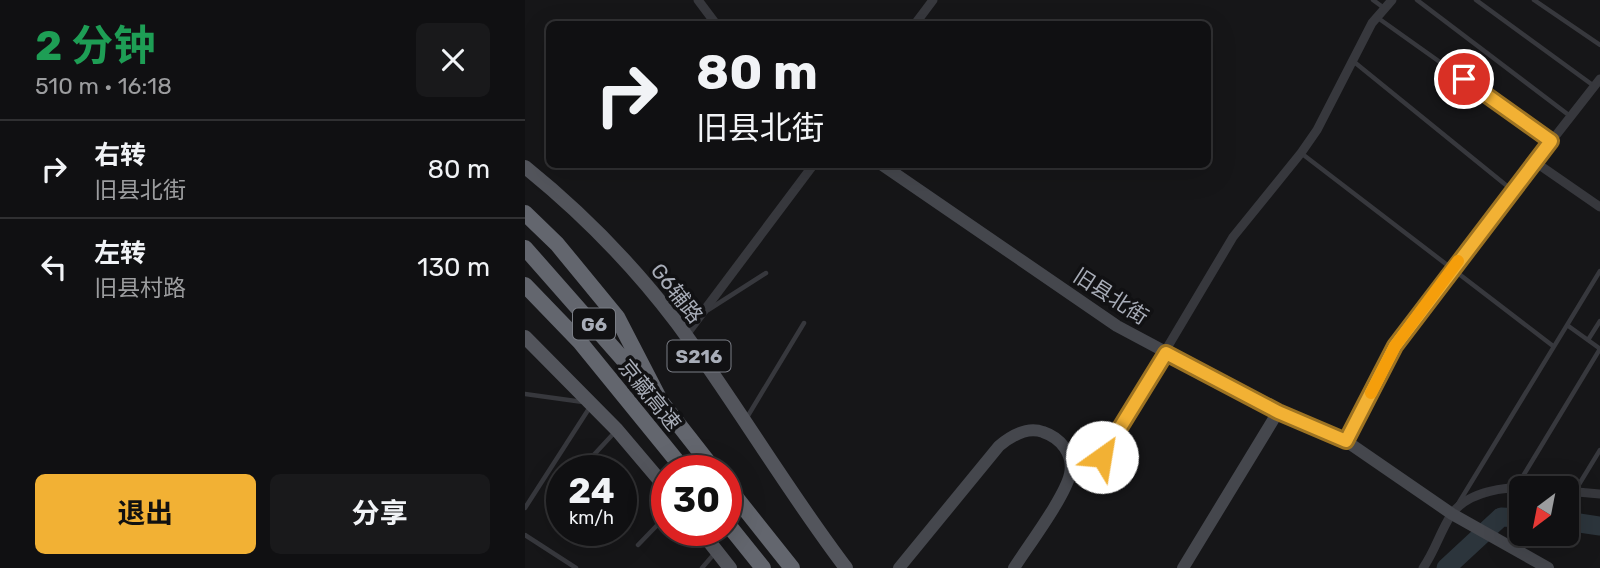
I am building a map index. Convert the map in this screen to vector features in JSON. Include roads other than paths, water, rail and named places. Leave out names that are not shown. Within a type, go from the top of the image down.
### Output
[{"type":"highway","points":[[525,213],[557,244],[617,317],[661,402],[702,455]]},
{"type":"highway","name":"G6","points":[[525,248],[661,402]]},
{"type":"highway","name":"京藏高速","points":[[525,285],[580,342],[671,455]]},
{"type":"highway","points":[[742,505],[792,568]]},
{"type":"highway","points":[[742,542],[763,568]]},
{"type":"main road","name":"G6辅路","points":[[525,167],[576,210],[619,254],[685,336],[846,568]]},
{"type":"main road","points":[[525,337],[592,403],[651,470]]},
{"type":"main road","points":[[713,546],[730,568]]},
{"type":"street","points":[[698,0],[714,21]]},
{"type":"street","points":[[917,21],[933,0]]},
{"type":"street","points":[[1102,457],[1233,237],[1301,153],[1377,17],[1392,0]]},
{"type":"street","points":[[1346,441],[1395,346],[1597,83]]},
{"type":"street","points":[[1535,162],[1600,207]]},
{"type":"street","points":[[685,336],[811,168]]},
{"type":"street","name":"旧县北街","points":[[887,168],[1117,326],[1278,412],[1346,441],[1452,514],[1548,568]]},
{"type":"street","points":[[1183,568],[1278,412]]},
{"type":"street","points":[[899,568],[999,446],[1011,436],[1040,430],[1054,436],[1066,448],[1070,474],[1017,567]]},
{"type":"street","points":[[1423,568],[1452,514],[1471,498],[1509,488]]},
{"type":"street","points":[[1579,492],[1600,494]]},
{"type":"lane","points":[[1373,0],[1384,8]]},
{"type":"lane","points":[[1416,0],[1571,117]]},
{"type":"lane","points":[[1476,0],[1597,83]]},
{"type":"lane","points":[[1534,0],[1600,45]]},
{"type":"lane","points":[[1377,17],[1551,141]]},
{"type":"lane","points":[[1353,60],[1513,191]]},
{"type":"lane","points":[[1301,153],[1553,346]]},
{"type":"lane","points":[[1452,514],[1600,271]]},
{"type":"lane","points":[[704,313],[766,273]]},
{"type":"lane","points":[[1588,340],[1600,321]]},
{"type":"lane","points":[[743,423],[804,323]]},
{"type":"lane","points":[[1523,476],[1600,349],[1567,325]]},
{"type":"lane","points":[[525,394],[592,403],[525,508]]},
{"type":"lane","points":[[594,455],[617,430]]},
{"type":"lane","points":[[1579,480],[1600,450]]},
{"type":"lane","points":[[638,545],[651,532]]},
{"type":"lane","points":[[525,535],[576,568]]},
{"type":"lane","points":[[702,568],[717,551]]},
{"type":"waterway","points":[[1446,568],[1501,517],[1509,517]]},
{"type":"waterway","points":[[1579,523],[1600,526]]}]
